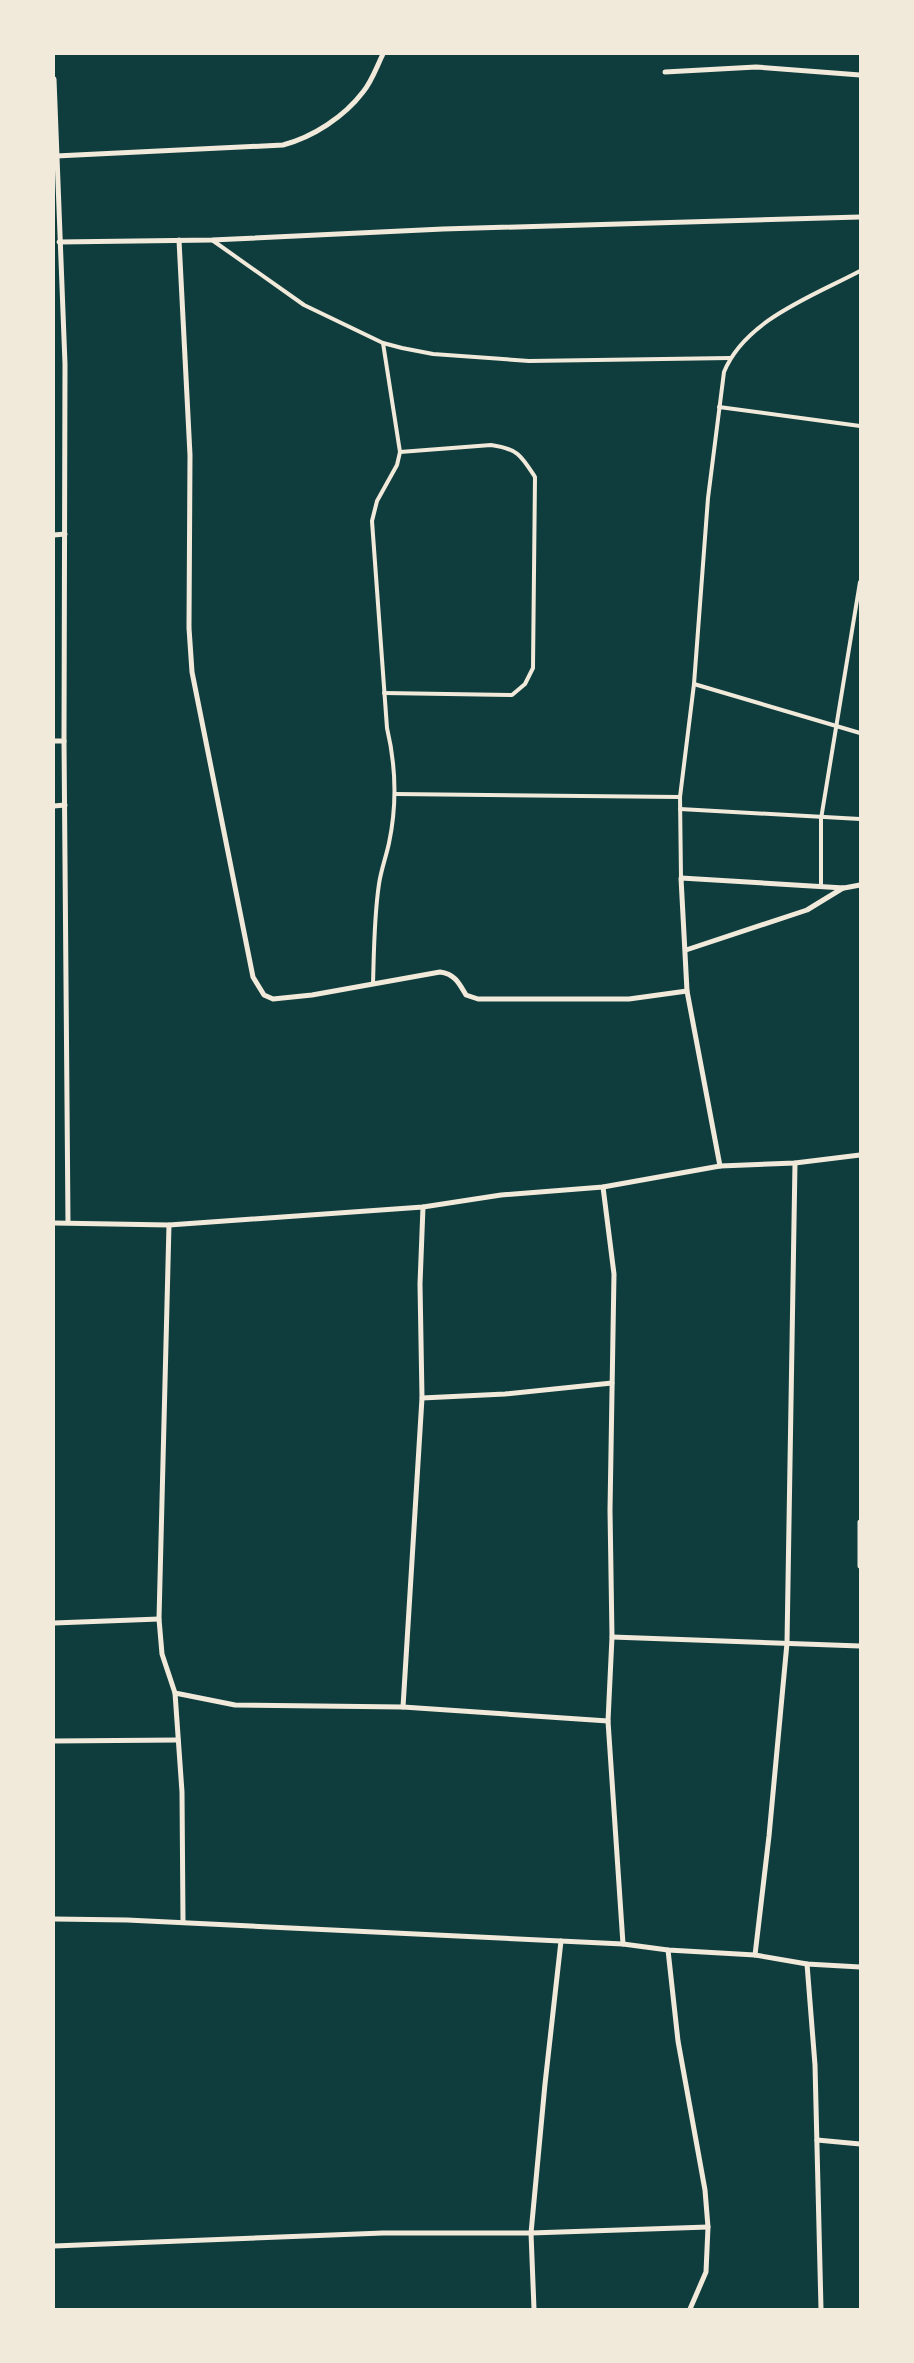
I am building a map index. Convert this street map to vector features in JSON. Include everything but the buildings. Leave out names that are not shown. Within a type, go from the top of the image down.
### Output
[{"type":"street","points":[[56,156],[283,146],[297,142],[316,133],[357,100],[365,90],[382,54]]},
{"type":"street","points":[[665,72],[756,67],[860,76]]},
{"type":"street","points":[[54,79],[65,364],[64,741],[68,1222]]},
{"type":"street","points":[[60,242],[212,240],[443,229],[860,217]]},
{"type":"street","points":[[179,240],[190,455],[189,628],[192,672],[253,977],[264,995],[273,999],[312,995],[440,972],[456,977],[466,995],[478,999],[629,999],[687,991]]},
{"type":"street","points":[[54,535],[65,534]]},
{"type":"street","points":[[54,741],[64,741]]},
{"type":"street","points":[[54,806],[65,805]]},
{"type":"street","points":[[720,1166],[687,991],[682,878],[844,888],[860,885]]},
{"type":"street","points":[[686,950],[807,910],[844,888]]},
{"type":"street","points":[[54,1223],[169,1225],[423,1207],[501,1195],[603,1187],[720,1166],[795,1163],[860,1156]]},
{"type":"street","points":[[755,1955],[769,1836],[787,1643],[795,1163]]},
{"type":"street","points":[[603,1187],[614,1274],[610,1510],[612,1637],[608,1722],[623,1944]]},
{"type":"street","points":[[403,1707],[422,1398],[420,1284],[423,1207]]},
{"type":"street","points":[[169,1225],[159,1619],[162,1654],[175,1693],[182,1792],[183,1922]]},
{"type":"street","points":[[422,1398],[505,1394],[612,1383]]},
{"type":"street","points":[[860,1522],[860,1566]]},
{"type":"street","points":[[54,1623],[159,1619]]},
{"type":"street","points":[[612,1637],[860,1646]]},
{"type":"street","points":[[175,1693],[235,1705],[403,1707],[608,1722]]},
{"type":"street","points":[[54,1741],[178,1740]]},
{"type":"street","points":[[54,1919],[183,1922],[623,1944],[668,1950],[755,1955],[807,1964],[860,1967]]},
{"type":"street","points":[[534,2309],[531,2233],[545,2084],[562,1941]]},
{"type":"street","points":[[668,1950],[678,2041],[705,2190],[708,2227],[706,2272],[690,2309]]},
{"type":"street","points":[[807,1964],[815,2066],[820,2309]]},
{"type":"street","points":[[817,2140],[860,2144]]},
{"type":"street","points":[[54,2246],[383,2233],[531,2233],[708,2227]]},
{"type":"lane","points":[[212,240],[304,305],[383,343],[433,354],[529,361],[730,358]]},
{"type":"lane","points":[[682,878],[680,797],[694,684],[708,498],[724,372],[730,358],[738,347],[778,313],[860,271]]},
{"type":"lane","points":[[373,984],[376,906],[379,881],[389,842],[395,794],[393,759],[384,692],[372,522],[377,501],[397,465],[400,452],[383,343]]},
{"type":"lane","points":[[719,407],[860,426]]},
{"type":"lane","points":[[384,692],[512,695],[525,684],[533,668],[535,477],[522,456],[506,447],[491,445],[400,452]]},
{"type":"lane","points":[[821,887],[821,819],[860,582]]},
{"type":"lane","points":[[694,684],[860,733]]},
{"type":"lane","points":[[395,794],[680,797]]},
{"type":"lane","points":[[680,809],[821,819],[860,819]]}]
